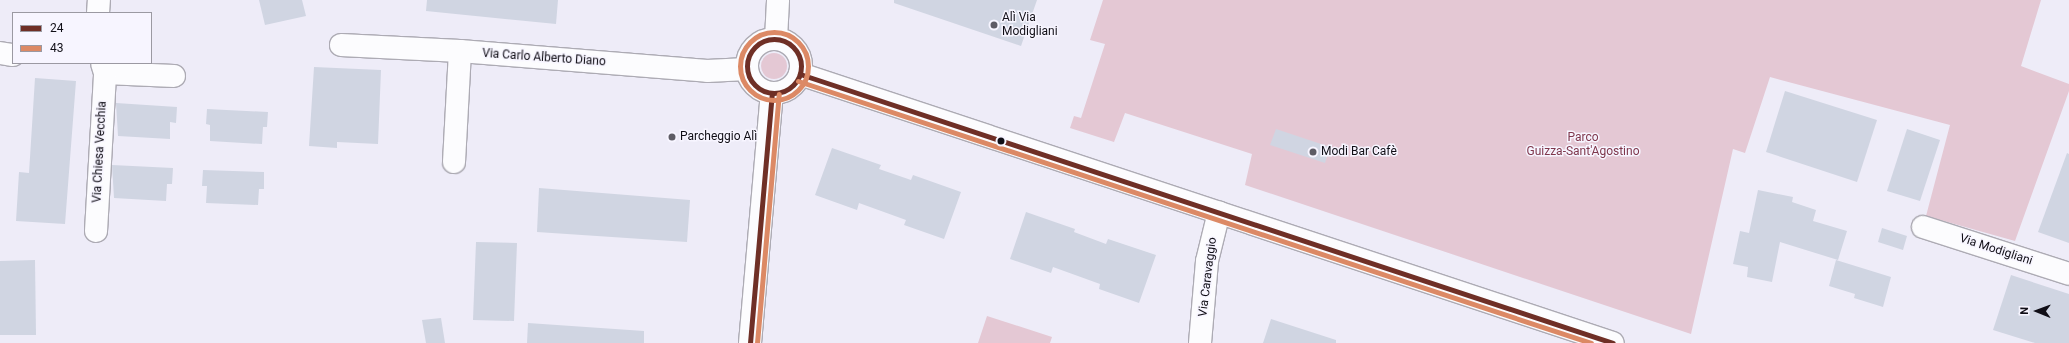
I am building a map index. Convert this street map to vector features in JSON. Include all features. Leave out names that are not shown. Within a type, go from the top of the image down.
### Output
[{"type":"street","points":[[98,12],[99,0]]},
{"type":"street","points":[[776,39],[778,0]]},
{"type":"street","points":[[776,39],[791,45],[796,51],[800,58],[800,74],[789,88],[772,93],[758,88],[752,83],[747,69],[748,59],[758,44],[776,39]]},
{"type":"street","name":"Via Carlo Alberto Diano","points":[[341,45],[460,51],[727,72],[747,69]]},
{"type":"street","points":[[454,162],[460,51]]},
{"type":"street","points":[[0,53],[12,54]]},
{"type":"street","name":"Via Chiesa Vecchia","points":[[96,231],[103,68],[174,76]]},
{"type":"street","points":[[800,74],[1613,343]]},
{"type":"street","points":[[750,343],[772,93]]},
{"type":"street","name":"Via Caravaggio","points":[[1200,343],[1207,261],[1219,212]]},
{"type":"street","name":"Via Modigliani","points":[[1923,227],[2069,274]]},
{"type":"green space","name":"Parco Guizza-Sant'Agostino","points":[[1103,0],[2041,0],[2021,66],[2069,84],[2069,91],[2015,241],[1926,216],[1950,125],[1770,77],[1745,153],[1733,149],[1691,334],[1245,185],[1252,154],[1125,113],[1114,142],[1070,128],[1074,116],[1081,118],[1105,44],[1090,40]]},
{"type":"green space","points":[[774,53],[783,57],[787,66],[783,75],[774,79],[765,75],[761,66],[765,57]]},
{"type":"green space","points":[[987,316],[1052,337],[1050,343],[978,343]]},
{"type":"building","points":[[259,0],[302,0],[306,16],[265,25]]},
{"type":"building","points":[[427,0],[558,0],[556,24],[426,11]]},
{"type":"building","name":"Alì Via Modigliani","points":[[894,0],[1037,0],[1021,46],[894,3]]},
{"type":"building","points":[[314,67],[381,70],[378,144],[337,142],[337,148],[309,146]]},
{"type":"building","points":[[35,78],[76,81],[65,224],[16,221],[19,172],[29,173]]},
{"type":"building","points":[[1785,91],[1877,120],[1857,182],[1766,152]]},
{"type":"building","points":[[116,103],[177,107],[176,123],[170,122],[170,139],[118,136]]},
{"type":"building","points":[[207,109],[268,112],[267,127],[263,127],[262,144],[210,141],[210,125],[206,124]]},
{"type":"building","points":[[1276,129],[1330,147],[1325,163],[1270,145]]},
{"type":"building","points":[[1907,129],[1940,140],[1920,201],[1887,191]]},
{"type":"building","points":[[832,148],[881,165],[879,169],[911,180],[913,175],[961,192],[944,239],[904,225],[906,220],[859,203],[857,210],[815,195]]},
{"type":"building","points":[[2067,153],[2069,154],[2069,243],[2038,232]]},
{"type":"building","points":[[112,165],[173,168],[172,184],[167,184],[166,201],[114,198]]},
{"type":"building","points":[[203,170],[264,172],[264,189],[259,189],[258,205],[206,203],[207,186],[202,186]]},
{"type":"building","points":[[539,188],[690,200],[687,242],[537,232]]},
{"type":"building","points":[[1758,190],[1793,197],[1792,202],[1816,210],[1813,221],[1847,231],[1838,260],[1780,242],[1772,282],[1747,277],[1748,267],[1733,264],[1740,231],[1749,233]]},
{"type":"building","points":[[1026,212],[1075,229],[1074,232],[1106,244],[1108,239],[1156,255],[1139,303],[1099,289],[1100,284],[1053,267],[1051,273],[1010,259]]},
{"type":"building","points":[[1882,228],[1907,236],[1903,250],[1878,242]]},
{"type":"building","points":[[476,242],[517,243],[514,321],[473,320]]},
{"type":"building","points":[[35,260],[36,335],[0,335],[0,261]]},
{"type":"building","points":[[1836,260],[1891,277],[1883,307],[1854,298],[1855,294],[1829,286]]},
{"type":"building","points":[[2011,275],[2069,294],[2069,343],[2035,343],[1993,330]]},
{"type":"building","points":[[441,318],[445,343],[426,343],[422,320]]},
{"type":"building","points":[[1271,319],[1336,340],[1336,343],[1263,343]]},
{"type":"building","points":[[528,323],[644,331],[644,343],[527,343]]},
{"type":"transit line","name":"43","points":[[774,32],[787,35],[798,42],[805,53],[808,66],[805,79],[798,90],[787,97],[774,100],[761,97],[750,90],[743,79],[740,66],[743,53],[750,42],[761,35],[774,32]]},
{"type":"transit line","name":"24","points":[[774,39],[784,41],[793,47],[799,56],[801,66],[799,76],[793,85],[784,91],[774,93],[764,91],[755,85],[749,76],[747,66],[749,56],[755,47],[764,41],[774,39]]},
{"type":"transit line","name":"24","points":[[800,74],[1613,343]]},
{"type":"transit line","name":"43","points":[[798,81],[1591,343]]},
{"type":"transit line","name":"24","points":[[750,343],[772,93]]},
{"type":"transit line","name":"43","points":[[757,343],[779,94]]},
{"type":"place","name":"Alì Via Modigliani","points":[[994,25]]},
{"type":"place","name":"Parcheggio Alì","points":[[672,137]]},
{"type":"place","name":"Modi Bar Cafè","points":[[1313,152]]}]
